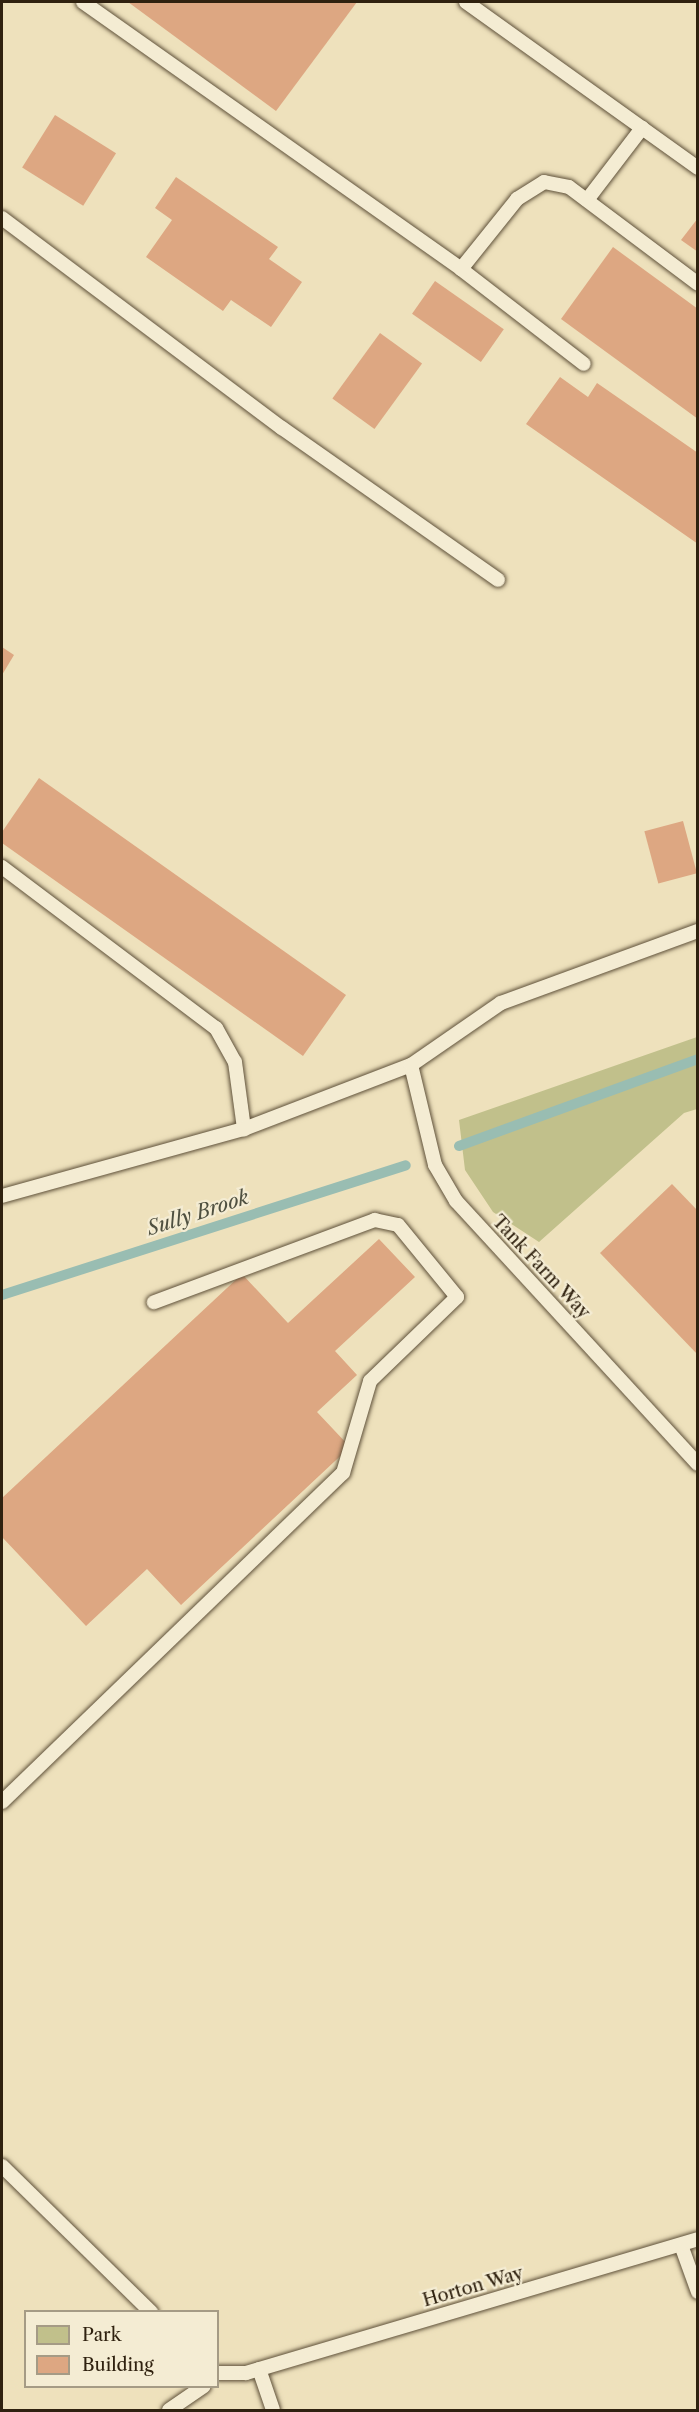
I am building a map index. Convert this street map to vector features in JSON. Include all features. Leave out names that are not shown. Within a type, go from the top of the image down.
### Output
[{"type":"lane","points":[[83,2],[461,269],[584,364]]},
{"type":"lane","points":[[466,2],[698,168]]},
{"type":"lane","points":[[587,200],[642,128]]},
{"type":"lane","points":[[461,269],[531,187],[558,183],[587,200],[698,284]]},
{"type":"lane","points":[[2,218],[282,428],[498,580]]},
{"type":"lane","points":[[2,867],[216,1028],[235,1062],[244,1129]]},
{"type":"lane","points":[[2,1196],[244,1129],[411,1065],[501,1003],[698,931]]},
{"type":"lane","name":"Tank Farm Way","points":[[411,1065],[435,1165],[456,1201],[698,1464]]},
{"type":"lane","points":[[2,1802],[343,1473],[363,1420],[370,1381],[457,1297],[398,1225],[375,1220],[154,1302]]},
{"type":"lane","points":[[2,2166],[149,2310]]},
{"type":"lane","name":"Horton Way","points":[[219,2373],[259,2369],[698,2239]]},
{"type":"lane","points":[[681,2245],[698,2292]]},
{"type":"lane","points":[[259,2369],[273,2410]]},
{"type":"lane","points":[[169,2410],[201,2388]]},
{"type":"green space","points":[[697,1037],[697,1109],[684,1113],[539,1242],[493,1212],[465,1170],[459,1120]]},
{"type":"building","points":[[128,2],[357,2],[276,111]]},
{"type":"building","points":[[55,115],[116,153],[83,206],[22,168]]},
{"type":"building","points":[[176,177],[278,247],[269,259],[302,282],[271,327],[231,300],[223,311],[146,257],[172,220],[155,208]]},
{"type":"building","points":[[698,218],[698,252],[681,240]]},
{"type":"building","points":[[613,247],[698,309],[698,419],[561,319]]},
{"type":"building","points":[[435,281],[504,329],[481,362],[412,314]]},
{"type":"building","points":[[380,333],[422,364],[374,429],[332,399]]},
{"type":"building","points":[[560,377],[588,397],[597,383],[698,453],[698,544],[526,424]]},
{"type":"building","points":[[2,647],[14,655],[2,675]]},
{"type":"building","points":[[39,778],[346,995],[303,1056],[2,843],[2,832]]},
{"type":"building","points":[[683,821],[697,873],[658,884],[644,831]]},
{"type":"building","points":[[672,1184],[698,1211],[698,1355],[600,1253]]},
{"type":"building","points":[[379,1239],[415,1277],[335,1351],[357,1375],[317,1412],[350,1447],[181,1605],[147,1569],[86,1626],[2,1537],[2,1498],[242,1274],[288,1323]]},
{"type":"waterway","name":"Sully Brook","points":[[459,1146],[698,1059]]},
{"type":"waterway","name":"Sully Brook","points":[[2,1295],[406,1165]]}]
